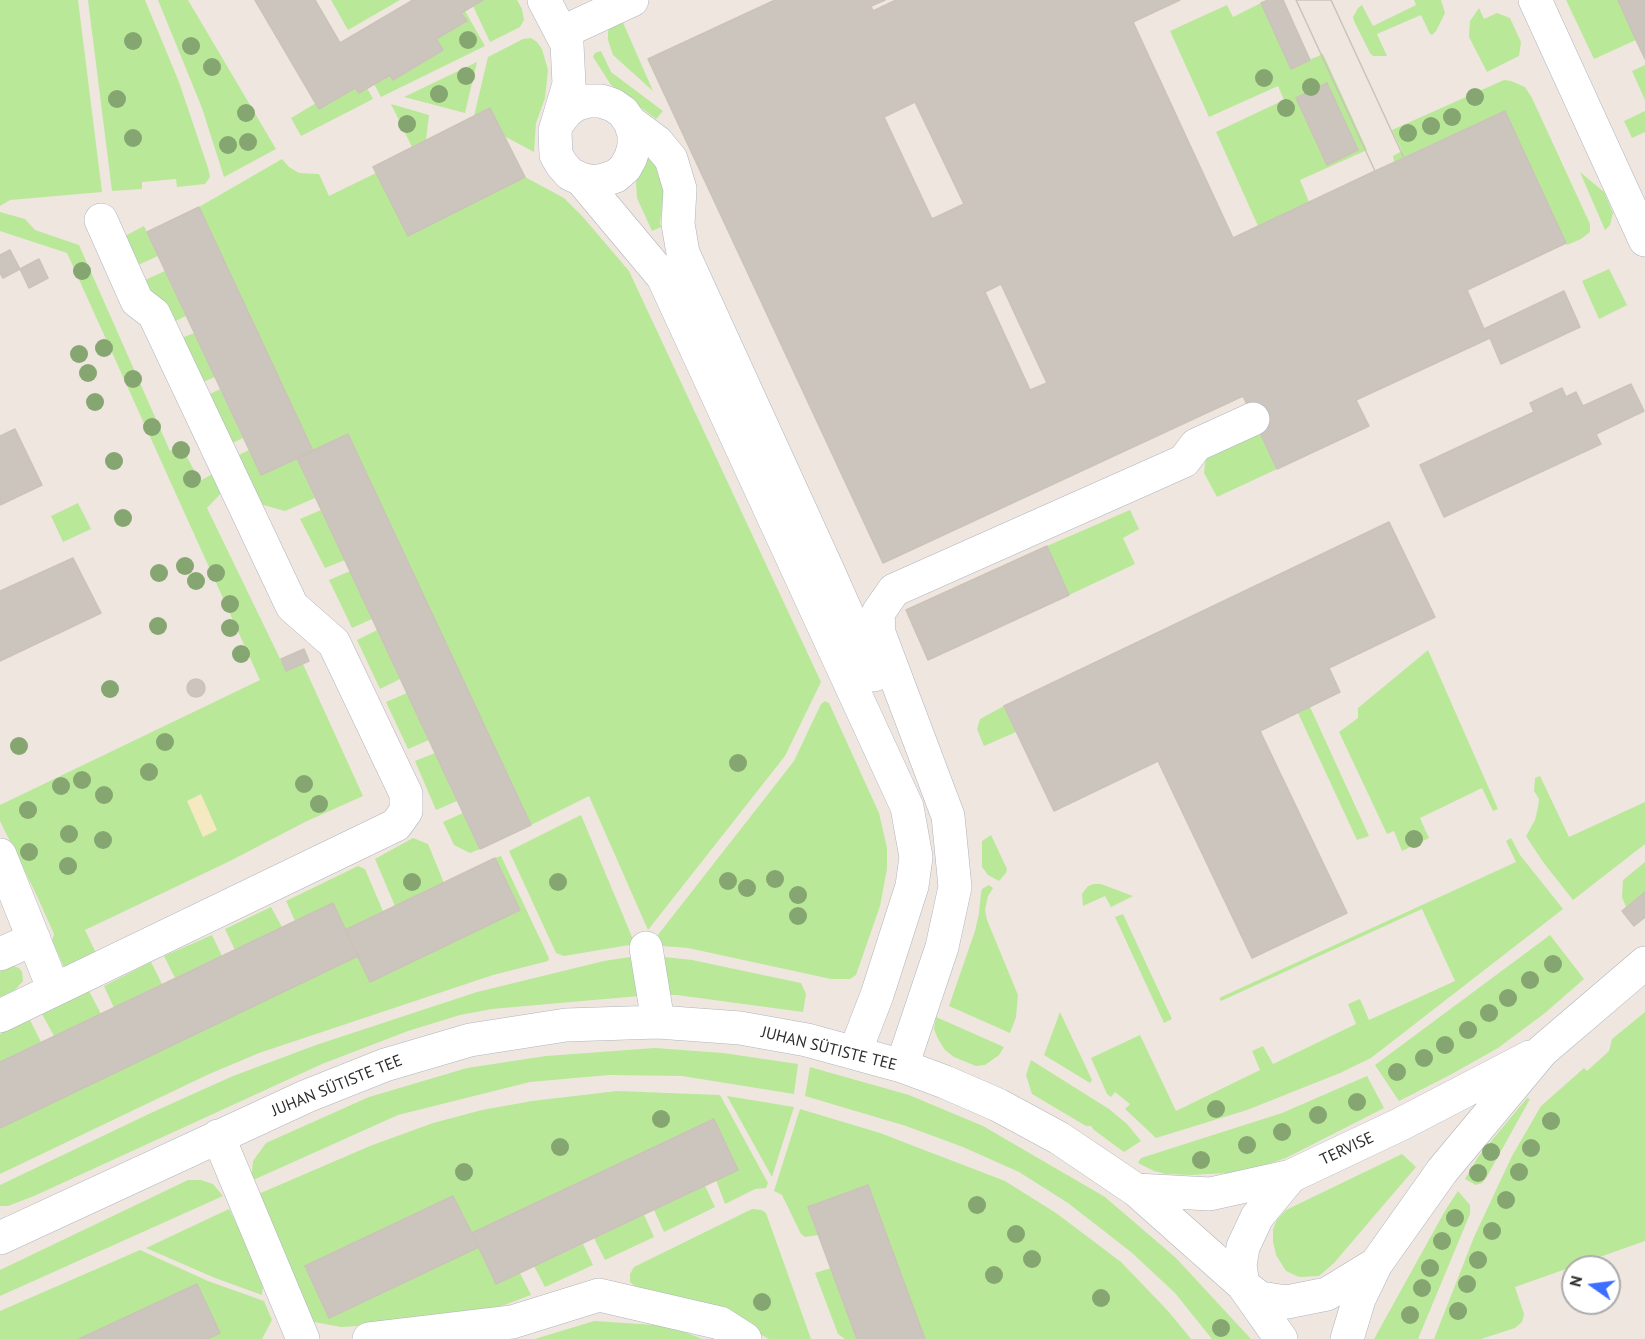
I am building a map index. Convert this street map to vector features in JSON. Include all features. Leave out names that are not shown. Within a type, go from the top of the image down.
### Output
[{"type":"street","points":[[544,0],[567,44],[569,84],[555,131],[556,155],[570,174],[592,182],[616,176],[625,168],[631,158],[634,134],[623,112],[613,105],[594,101],[577,104],[560,120]]},
{"type":"street","points":[[561,33],[632,0]]},
{"type":"street","points":[[1535,0],[1645,240]]},
{"type":"street","points":[[630,122],[657,142],[671,159],[680,189],[678,224],[683,253],[882,694],[939,791]]},
{"type":"street","points":[[581,179],[663,277],[907,807],[915,857],[912,886],[877,995],[855,1052]]},
{"type":"street","points":[[0,1016],[396,825],[406,811],[406,794],[334,644],[292,606],[154,314],[138,301],[101,220]]},
{"type":"street","points":[[902,1066],[942,947],[956,887],[948,816],[879,633],[878,613],[894,590],[1184,461],[1196,445],[1253,418]]},
{"type":"street","points":[[0,855],[54,990]]},
{"type":"street","points":[[0,954],[34,939]]},
{"type":"street","points":[[646,948],[658,1022]]},
{"type":"street","name":"TERVISE","points":[[1243,1285],[1260,1298],[1287,1302],[1327,1294],[1376,1264],[1442,1171],[1542,1051],[1645,963]]},
{"type":"street","name":"JUHAN SÜTISTE TEE","points":[[0,1238],[307,1096],[385,1065],[470,1040],[566,1024],[658,1022],[740,1028],[807,1040],[902,1066],[998,1105],[1059,1138],[1136,1190],[1243,1285],[1281,1339]]},
{"type":"street","name":"TERVISE","points":[[1136,1190],[1210,1194],[1291,1176],[1401,1124],[1542,1051]]},
{"type":"street","points":[[218,1136],[303,1339]]},
{"type":"street","points":[[1243,1285],[1240,1265],[1243,1247],[1257,1217],[1291,1176]]},
{"type":"street","points":[[1347,1339],[1359,1299],[1376,1264]]},
{"type":"street","points":[[369,1339],[512,1322],[598,1294],[720,1323],[745,1339]]},
{"type":"green space","points":[[0,0],[78,0],[102,192],[10,200],[0,206]]},
{"type":"green space","points":[[88,0],[145,0],[179,82],[208,168],[210,177],[205,184],[177,187],[176,179],[142,182],[142,189],[112,191]]},
{"type":"green space","points":[[158,0],[188,0],[276,149],[224,177],[202,108]]},
{"type":"green space","points":[[331,0],[400,0],[348,30]]},
{"type":"green space","points":[[483,0],[517,0],[524,20],[520,27],[490,42],[473,6]]},
{"type":"green space","points":[[1414,0],[1441,0],[1445,13],[1436,31],[1430,34],[1421,15],[1377,34],[1387,56],[1373,56],[1354,21],[1353,17],[1358,8],[1362,5],[1373,26],[1416,5]]},
{"type":"green space","points":[[1566,0],[1618,0],[1636,40],[1594,59]]},
{"type":"green space","points":[[1261,3],[1291,68],[1323,54],[1367,150],[1300,180],[1309,202],[1258,226],[1216,132],[1284,100],[1278,86],[1209,117],[1170,31],[1227,5],[1233,17]]},
{"type":"green space","points":[[1479,8],[1484,19],[1497,13],[1510,18],[1521,42],[1519,56],[1487,72],[1469,37],[1470,21]]},
{"type":"green space","points":[[465,11],[485,46],[381,97],[374,84],[390,75],[393,79],[443,50],[436,39],[467,22],[461,13]]},
{"type":"green space","points":[[621,18],[653,91],[613,55],[608,40],[608,31],[611,24]]},
{"type":"green space","points":[[531,38],[542,49],[548,70],[545,98],[536,123],[534,152],[504,136],[487,119],[474,116],[488,57],[523,39]]},
{"type":"green space","points":[[601,51],[611,72],[663,111],[656,119],[611,85],[593,57],[595,53]]},
{"type":"green space","points":[[477,62],[465,113],[404,97]]},
{"type":"green space","points":[[1645,65],[1645,100],[1632,71]]},
{"type":"green space","points":[[1504,80],[1525,87],[1532,98],[1590,224],[1590,232],[1581,239],[1567,245],[1505,111],[1394,162],[1393,156],[1402,151],[1392,130]]},
{"type":"green space","points":[[355,88],[359,93],[367,88],[373,99],[301,136],[291,118],[316,103],[319,109]]},
{"type":"green space","points":[[391,104],[429,115],[426,140],[412,147]]},
{"type":"green space","points":[[1645,111],[1645,132],[1632,138],[1624,121]]},
{"type":"green space","points":[[653,153],[665,189],[661,227],[652,231],[637,198],[636,183],[644,160]]},
{"type":"green space","points":[[282,159],[299,173],[319,174],[329,196],[376,173],[409,236],[525,177],[564,198],[629,271],[821,682],[785,756],[648,930],[589,796],[531,825],[348,435],[313,451],[199,207]]},
{"type":"green space","points":[[1580,172],[1604,192],[1613,213],[1610,225],[1605,230]]},
{"type":"green space","points":[[0,212],[25,219],[35,230],[79,245],[170,451],[180,444],[200,481],[219,470],[226,488],[207,508],[286,671],[303,664],[363,796],[85,930],[96,953],[65,969],[52,941],[54,934],[0,821],[0,805],[260,680],[67,253],[0,231]]},
{"type":"green space","points":[[144,226],[158,256],[138,265],[125,236]]},
{"type":"green space","points":[[1609,269],[1627,305],[1599,319],[1582,281]]},
{"type":"green space","points":[[165,271],[186,316],[167,325],[145,280]]},
{"type":"green space","points":[[194,333],[215,377],[196,385],[174,341]]},
{"type":"green space","points":[[220,389],[243,438],[226,446],[202,398]]},
{"type":"green space","points":[[1258,429],[1277,469],[1217,497],[1204,473],[1208,455]]},
{"type":"green space","points":[[249,450],[261,475],[297,458],[315,498],[285,511],[249,501],[231,459]]},
{"type":"green space","points":[[78,503],[91,529],[63,542],[51,516]]},
{"type":"green space","points":[[321,510],[345,560],[325,568],[300,519]]},
{"type":"green space","points":[[1130,510],[1139,529],[1123,538],[1135,564],[1069,595],[1047,546]]},
{"type":"green space","points":[[350,571],[372,619],[352,628],[329,580]]},
{"type":"green space","points":[[377,630],[400,679],[380,689],[357,640]]},
{"type":"green space","points":[[1428,650],[1498,809],[1493,811],[1482,788],[1420,818],[1429,838],[1402,851],[1394,831],[1387,834],[1339,732],[1358,718],[1358,708]]},
{"type":"green space","points":[[407,693],[429,740],[408,749],[386,702]]},
{"type":"green space","points":[[825,701],[829,703],[879,813],[887,848],[887,869],[880,906],[856,975],[850,979],[831,979],[688,948],[650,945],[794,761],[821,704]]},
{"type":"green space","points":[[1004,706],[1016,732],[984,746],[977,729],[980,719]]},
{"type":"green space","points":[[1310,707],[1369,836],[1357,840],[1298,713]]},
{"type":"green space","points":[[435,753],[457,801],[436,810],[415,761]]},
{"type":"green space","points":[[1540,776],[1569,837],[1645,802],[1645,844],[1573,900],[1526,836],[1535,820],[1539,799],[1534,791],[1535,778]]},
{"type":"green space","points":[[463,813],[480,849],[470,853],[454,845],[443,822]]},
{"type":"green space","points":[[581,815],[635,944],[564,956],[556,953],[509,851]]},
{"type":"green space","points":[[991,835],[1007,869],[999,881],[988,875],[982,867],[982,841]]},
{"type":"green space","points":[[413,838],[428,844],[444,883],[395,906],[375,859]]},
{"type":"green space","points":[[1511,838],[1520,855],[1563,909],[1371,1058],[1340,1073],[1247,1110],[1156,1138],[1125,1109],[1130,1104],[1115,1092],[1111,1097],[1107,1094],[1091,1058],[1140,1035],[1176,1111],[1260,1070],[1252,1051],[1263,1046],[1273,1064],[1356,1024],[1348,1004],[1360,999],[1369,1020],[1455,981],[1422,909],[1221,1001],[1219,998],[1516,862],[1506,841]]},
{"type":"green space","points":[[501,856],[549,958],[548,961],[493,975],[259,1053],[207,1075],[0,1174],[0,1128],[358,956],[371,981],[520,910],[495,858]]},
{"type":"green space","points":[[1645,862],[1645,892],[1626,907],[1622,897],[1623,880]]},
{"type":"green space","points":[[358,866],[365,869],[383,911],[345,930],[333,903],[295,921],[286,901]]},
{"type":"green space","points":[[1101,884],[1133,896],[1111,907],[1105,896],[1083,906],[1082,894],[1088,886]]},
{"type":"green space","points":[[989,885],[993,888],[988,896],[985,910],[987,920],[1018,995],[1016,1017],[1010,1033],[949,1006],[975,931],[982,889]]},
{"type":"green space","points":[[271,907],[282,927],[235,950],[225,929]]},
{"type":"green space","points":[[1123,914],[1172,1019],[1164,1023],[1115,917]]},
{"type":"green space","points":[[212,935],[222,956],[175,978],[164,956]]},
{"type":"green space","points":[[1550,935],[1584,979],[1545,1013],[1498,1048],[1399,1101],[1375,1065]]},
{"type":"green space","points":[[643,955],[650,995],[492,1009],[460,1015],[408,1031],[322,1064],[34,1196],[8,1206],[0,1206],[0,1185],[233,1076],[316,1045],[477,992],[604,961]]},
{"type":"green space","points":[[655,956],[692,960],[801,983],[806,994],[803,1012],[677,995],[660,995]]},
{"type":"green space","points":[[151,962],[162,984],[114,1008],[104,986]]},
{"type":"green space","points":[[13,966],[22,972],[23,981],[15,990],[0,997],[0,968]]},
{"type":"green space","points":[[89,991],[101,1014],[54,1036],[42,1014]]},
{"type":"green space","points":[[1060,1012],[1092,1080],[1090,1083],[1044,1055]]},
{"type":"green space","points":[[1645,1012],[1645,1241],[1605,1255],[1561,1255],[1561,1271],[1515,1287],[1524,1314],[1522,1322],[1515,1328],[1481,1339],[1434,1339],[1474,1237],[1512,1156],[1541,1106],[1584,1068],[1587,1071],[1609,1051],[1612,1039]]},
{"type":"green space","points":[[936,1017],[1004,1047],[999,1055],[985,1065],[976,1066],[954,1057],[945,1050],[938,1039],[934,1029]]},
{"type":"green space","points":[[30,1020],[41,1042],[0,1062],[0,1034]]},
{"type":"green space","points":[[655,1048],[723,1053],[798,1064],[794,1094],[682,1076],[609,1075],[530,1082],[398,1115],[251,1181],[253,1161],[266,1143],[369,1097],[467,1068],[546,1056]]},
{"type":"green space","points":[[1031,1060],[1109,1109],[1127,1124],[1141,1141],[1124,1152],[1091,1126],[1086,1126],[1032,1094],[1026,1075]]},
{"type":"green space","points":[[810,1067],[909,1095],[983,1126],[1105,1197],[1176,1258],[1251,1339],[1212,1339],[1175,1293],[1131,1252],[1068,1203],[1019,1172],[963,1147],[906,1126],[805,1096]]},
{"type":"green space","points":[[1367,1076],[1384,1108],[1286,1158],[1256,1168],[1228,1173],[1191,1175],[1166,1174],[1138,1163],[1141,1158],[1282,1113]]},
{"type":"green space","points":[[617,1091],[720,1095],[768,1183],[766,1188],[755,1189],[725,1204],[716,1180],[738,1170],[714,1119],[472,1233],[453,1197],[329,1318],[479,1247],[496,1284],[520,1273],[531,1295],[499,1307],[394,1324],[341,1327],[314,1322],[304,1312],[256,1195],[370,1146],[433,1123],[482,1110],[532,1101]]},
{"type":"green space","points":[[727,1096],[794,1107],[772,1177]]},
{"type":"green space","points":[[1527,1098],[1530,1099],[1486,1178],[1482,1183],[1476,1185],[1465,1179],[1478,1157]]},
{"type":"green space","points":[[800,1109],[880,1133],[1005,1181],[1056,1213],[1121,1262],[1168,1311],[1191,1339],[925,1339],[868,1185],[808,1208],[818,1235],[805,1237],[801,1234],[782,1195],[774,1191]]},
{"type":"green space","points":[[1402,1154],[1416,1167],[1334,1263],[1319,1276],[1299,1277],[1286,1271],[1276,1255],[1273,1229],[1286,1210]]},
{"type":"green space","points":[[188,1180],[201,1180],[213,1184],[223,1196],[0,1296],[0,1270]]},
{"type":"green space","points":[[705,1186],[715,1207],[664,1232],[654,1210]]},
{"type":"green space","points":[[1458,1191],[1470,1205],[1470,1214],[1418,1339],[1374,1339],[1446,1209]]},
{"type":"green space","points":[[229,1209],[264,1276],[262,1295],[215,1278],[146,1248]]},
{"type":"green space","points":[[752,1209],[766,1213],[811,1339],[769,1339],[696,1302],[636,1287],[630,1282],[630,1274],[634,1267]]},
{"type":"green space","points":[[644,1215],[654,1237],[605,1260],[594,1238]]},
{"type":"green space","points":[[583,1244],[593,1265],[545,1287],[534,1266]]},
{"type":"green space","points":[[140,1250],[208,1281],[264,1301],[272,1320],[262,1339],[207,1339],[220,1333],[197,1284],[79,1339],[0,1339],[0,1311]]},
{"type":"green space","points":[[831,1268],[857,1339],[845,1339],[838,1334],[815,1273]]},
{"type":"green space","points":[[594,1321],[670,1326],[702,1339],[535,1339]]},
{"type":"sand","points":[[201,794],[217,830],[203,837],[187,801]]},
{"type":"building","points":[[255,0],[315,0],[340,43],[413,0],[483,0],[461,13],[467,21],[436,39],[443,50],[393,80],[390,75],[359,93],[355,88],[319,109]]},
{"type":"building","points":[[775,0],[885,0],[871,6],[873,11],[896,0],[1180,0],[1133,22],[1233,238],[1375,171],[1296,0],[1331,0],[1404,158],[1505,111],[1566,243],[1467,290],[1484,329],[1564,291],[1580,327],[1501,364],[1490,338],[1356,400],[1369,426],[1277,469],[1243,396],[883,563],[648,59]],"holes":[[[915,102],[964,204],[932,219],[884,117]],[[1001,284],[1047,383],[1030,390],[985,292]]]},
{"type":"building","points":[[1268,0],[1283,0],[1310,60],[1291,69],[1261,3]]},
{"type":"building","points":[[1296,0],[1331,0],[1404,158],[1375,171]]},
{"type":"building","points":[[1618,0],[1645,0],[1645,59],[1636,40]]},
{"type":"building","points":[[1327,83],[1358,150],[1327,165],[1296,98]]},
{"type":"building","points":[[490,108],[525,177],[408,236],[373,167]]},
{"type":"building","points":[[199,207],[313,451],[261,475],[147,232]]},
{"type":"building","points":[[10,250],[20,269],[3,278],[0,273],[0,255]]},
{"type":"building","points":[[39,259],[48,278],[29,288],[20,269]]},
{"type":"building","points":[[1631,384],[1644,411],[1596,434],[1601,444],[1444,517],[1420,465],[1534,412],[1530,403],[1562,388],[1566,397],[1576,392],[1583,406]]},
{"type":"building","points":[[15,429],[42,485],[0,505],[0,436]]},
{"type":"building","points":[[348,434],[531,825],[480,849],[297,458]]},
{"type":"building","points":[[1389,522],[1435,617],[1329,668],[1340,692],[1260,731],[1347,913],[1252,958],[1158,761],[1054,811],[1004,706]]},
{"type":"building","points":[[1047,546],[1069,595],[928,660],[906,610]]},
{"type":"building","points":[[73,558],[101,613],[0,661],[0,591]]},
{"type":"building","points":[[304,649],[309,661],[286,671],[281,659]]},
{"type":"building","points":[[192,679],[200,679],[205,684],[203,695],[192,697],[187,692],[187,684]]},
{"type":"building","points":[[495,858],[520,910],[370,982],[345,930]]},
{"type":"building","points":[[1645,892],[1645,917],[1634,926],[1622,911]]},
{"type":"building","points":[[333,903],[358,956],[0,1128],[0,1062]]},
{"type":"building","points":[[714,1119],[738,1170],[496,1284],[472,1233]]},
{"type":"building","points":[[868,1185],[925,1339],[857,1339],[808,1207]]},
{"type":"building","points":[[453,1196],[479,1247],[329,1318],[305,1266]]},
{"type":"building","points":[[197,1284],[220,1333],[207,1339],[79,1339]]}]
